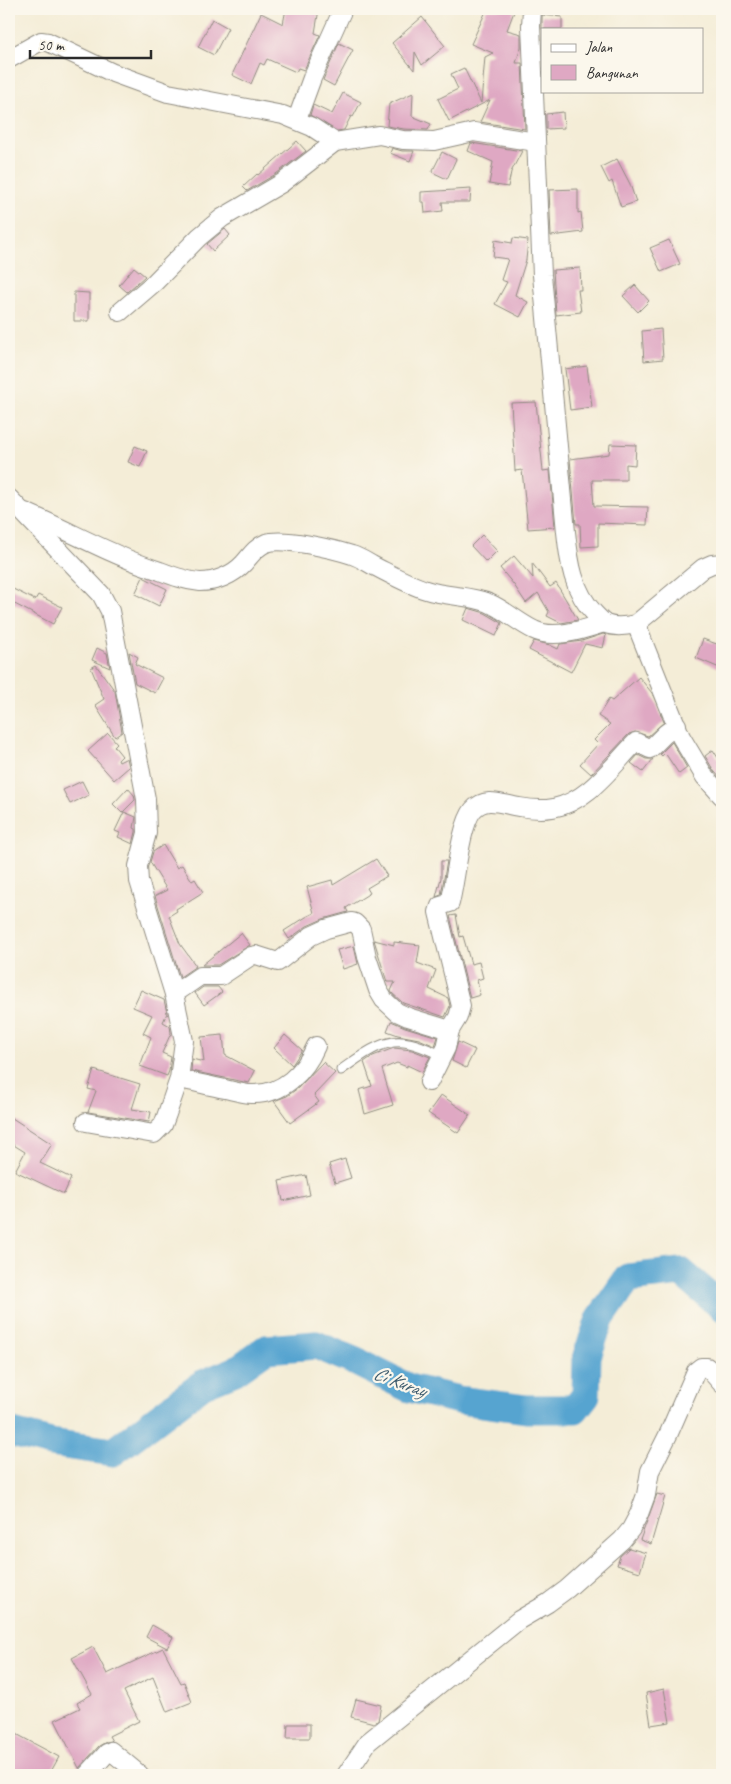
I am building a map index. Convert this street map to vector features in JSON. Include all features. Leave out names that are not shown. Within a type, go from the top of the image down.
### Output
[{"type":"street","points":[[296,120],[312,78],[343,9]]},
{"type":"street","points":[[532,9],[531,26],[542,275],[569,557],[578,589],[590,608],[604,624]]},
{"type":"street","points":[[9,59],[45,41],[113,73],[168,93],[269,112],[296,120],[318,130],[335,142]]},
{"type":"street","points":[[120,312],[155,282],[199,237],[222,218],[282,183],[335,142],[379,135],[403,140],[434,142],[474,132],[536,142]]},
{"type":"street","points":[[14,504],[115,554],[184,580],[201,582],[229,575],[242,565],[255,550],[267,543],[293,542],[353,555],[412,585],[444,595],[489,603],[536,632],[558,634],[604,624],[621,627],[636,624],[703,568],[712,564],[722,563]]},
{"type":"street","points":[[14,504],[101,594],[110,611],[146,799],[147,833],[138,866],[139,881],[174,994],[184,1041],[179,1079],[167,1114],[154,1134],[86,1122]]},
{"type":"street","points":[[636,624],[681,737],[702,772],[722,796]]},
{"type":"street","points":[[429,1082],[443,1056],[450,1030],[458,1017],[461,1006],[438,912],[440,906],[450,903],[464,828],[470,814],[477,806],[487,801],[541,810],[562,806],[594,786],[636,742],[652,748],[665,734],[677,725]]},
{"type":"street","points":[[174,994],[200,976],[221,976],[252,956],[256,955],[278,962],[311,936],[326,928],[352,922],[361,929],[367,957],[378,990],[384,1000],[392,1008],[403,1014],[450,1030]]},
{"type":"street","points":[[179,1079],[249,1094],[268,1092],[289,1082],[300,1073],[310,1060],[316,1046]]},
{"type":"street","points":[[346,1775],[368,1742],[518,1620],[567,1590],[622,1540],[631,1529],[639,1514],[646,1495],[650,1471],[696,1371],[701,1367],[707,1367],[722,1384]]},
{"type":"street","points":[[87,1775],[107,1753],[112,1751],[140,1775]]},
{"type":"lane","points":[[341,1070],[367,1052],[401,1041],[409,1042],[443,1056]]},
{"type":"building","points":[[286,9],[319,9],[315,33],[320,35],[304,70],[298,68],[296,72],[267,59],[264,65],[260,63],[251,84],[232,75],[261,13],[283,24]]},
{"type":"building","points":[[487,9],[515,9],[507,30],[521,34],[521,47],[516,63],[522,63],[525,129],[480,122],[490,100],[449,121],[438,99],[458,89],[451,74],[464,68],[481,103],[485,57],[493,53],[471,44]]},
{"type":"building","points":[[542,15],[562,17],[562,28],[542,28]]},
{"type":"building","points":[[422,17],[445,46],[422,65],[415,52],[414,70],[392,43]]},
{"type":"building","points":[[212,19],[228,28],[214,55],[198,47]]},
{"type":"building","points":[[339,43],[353,50],[334,86],[323,80]]},
{"type":"building","points":[[343,93],[361,102],[344,130],[337,131],[310,115],[313,105],[332,114]]},
{"type":"building","points":[[413,93],[412,116],[431,124],[428,130],[387,126],[389,104]]},
{"type":"building","points":[[563,112],[564,128],[546,129],[546,114]]},
{"type":"building","points":[[297,141],[306,151],[276,174],[247,191],[243,187],[257,174]]},
{"type":"building","points":[[471,143],[522,151],[511,172],[508,187],[489,184],[493,162],[468,151]]},
{"type":"building","points":[[392,148],[402,151],[414,151],[410,161],[390,153]]},
{"type":"building","points":[[442,152],[456,159],[447,179],[432,172]]},
{"type":"building","points":[[617,159],[630,184],[636,202],[621,207],[612,181],[609,183],[601,167]]},
{"type":"building","points":[[471,189],[470,202],[442,202],[443,211],[425,213],[424,202],[421,202],[421,192]]},
{"type":"building","points":[[578,189],[578,213],[581,212],[583,232],[551,236],[549,190]]},
{"type":"building","points":[[225,229],[230,235],[213,251],[207,244]]},
{"type":"building","points":[[513,238],[528,240],[526,260],[515,295],[528,302],[520,317],[495,304],[507,282],[501,280],[508,259],[493,257],[495,240],[512,243]]},
{"type":"building","points":[[669,240],[680,264],[661,272],[650,248]]},
{"type":"building","points":[[134,267],[145,276],[127,292],[119,285]]},
{"type":"building","points":[[580,268],[581,290],[578,290],[581,312],[556,315],[553,270]]},
{"type":"building","points":[[635,285],[649,301],[638,312],[623,296]]},
{"type":"building","points":[[74,292],[89,293],[89,321],[74,321]]},
{"type":"building","points":[[661,329],[663,359],[644,361],[642,331]]},
{"type":"building","points":[[587,366],[592,407],[570,410],[565,369]]},
{"type":"building","points":[[536,402],[543,471],[550,470],[555,527],[528,529],[522,470],[515,471],[511,403]]},
{"type":"building","points":[[610,444],[636,445],[635,465],[626,464],[626,480],[592,480],[594,506],[648,507],[647,525],[598,523],[598,546],[581,547],[580,524],[576,524],[570,459],[609,454]]},
{"type":"building","points":[[135,446],[147,451],[140,467],[128,462]]},
{"type":"building","points":[[482,535],[497,551],[486,562],[471,546]]},
{"type":"building","points":[[514,556],[533,578],[532,563],[550,587],[556,583],[578,620],[561,623],[547,616],[549,612],[538,593],[526,603],[500,568]]},
{"type":"building","points":[[143,577],[167,589],[159,606],[135,594]]},
{"type":"building","points":[[9,587],[35,600],[38,595],[62,607],[53,624],[9,601]]},
{"type":"building","points":[[468,608],[485,613],[502,623],[496,636],[463,620]]},
{"type":"building","points":[[603,634],[606,635],[603,648],[585,644],[571,672],[529,650],[534,641],[558,649],[560,644],[582,641]]},
{"type":"building","points":[[703,639],[722,646],[722,669],[696,658]]},
{"type":"building","points":[[97,648],[107,653],[110,668],[92,660]]},
{"type":"building","points":[[129,652],[138,657],[135,664],[163,678],[155,693],[135,683]]},
{"type":"building","points":[[96,665],[115,691],[122,732],[115,737],[95,705],[104,699],[91,668]]},
{"type":"building","points":[[639,677],[652,693],[664,722],[648,736],[635,732],[629,734],[591,774],[580,764],[598,744],[594,740],[610,724],[598,716],[609,699],[612,701]]},
{"type":"building","points":[[108,733],[117,743],[114,746],[122,756],[118,760],[119,762],[127,758],[129,767],[114,780],[88,751]]},
{"type":"building","points":[[672,742],[687,768],[679,774],[665,753],[662,756],[660,754]]},
{"type":"building","points":[[713,750],[722,764],[722,780],[705,756]]},
{"type":"building","points":[[638,755],[646,759],[653,759],[643,772],[631,763]]},
{"type":"building","points":[[82,781],[89,795],[70,804],[63,790]]},
{"type":"building","points":[[128,788],[134,795],[135,800],[122,813],[113,804]]},
{"type":"building","points":[[124,812],[136,817],[134,828],[136,832],[133,844],[118,837],[120,833],[115,831]]},
{"type":"building","points":[[163,845],[177,868],[182,865],[192,881],[195,879],[203,892],[176,909],[177,911],[169,916],[180,944],[196,966],[180,977],[155,896],[167,890],[150,862],[153,852]]},
{"type":"building","points":[[376,859],[387,876],[367,888],[370,893],[346,908],[348,912],[307,926],[289,939],[284,931],[314,913],[307,887],[332,880],[333,885]]},
{"type":"building","points":[[441,861],[447,861],[441,895],[436,897],[441,878]]},
{"type":"building","points":[[456,915],[460,937],[463,936],[471,964],[479,962],[483,978],[477,980],[480,995],[470,998],[450,916]]},
{"type":"building","points":[[241,933],[250,945],[218,965],[202,965]]},
{"type":"building","points":[[374,940],[394,945],[394,942],[420,945],[417,963],[436,970],[429,989],[448,998],[450,1006],[445,1017],[403,1003],[392,993],[395,982],[387,982]]},
{"type":"building","points":[[354,946],[358,964],[343,969],[337,950]]},
{"type":"building","points":[[203,987],[218,987],[222,992],[204,1005],[195,993]]},
{"type":"building","points":[[141,990],[164,1000],[167,1013],[163,1022],[170,1026],[171,1033],[162,1053],[171,1057],[167,1076],[140,1066],[151,1037],[143,1033],[152,1015],[133,1007]]},
{"type":"building","points":[[391,1021],[438,1037],[435,1046],[419,1039],[387,1031]]},
{"type":"building","points":[[223,1035],[225,1055],[255,1071],[249,1083],[191,1071],[192,1059],[204,1062],[201,1037]]},
{"type":"building","points":[[285,1035],[302,1050],[292,1065],[274,1048]]},
{"type":"building","points":[[458,1042],[475,1050],[466,1068],[452,1061]]},
{"type":"building","points":[[394,1048],[412,1050],[430,1057],[422,1072],[407,1065],[407,1067],[397,1063],[382,1069],[393,1105],[365,1114],[359,1090],[372,1086],[364,1062],[373,1056]]},
{"type":"building","points":[[323,1062],[335,1073],[314,1095],[319,1102],[290,1123],[274,1101],[287,1096],[298,1088]]},
{"type":"building","points":[[94,1070],[140,1084],[132,1109],[151,1112],[149,1122],[88,1112],[96,1091],[88,1089]]},
{"type":"building","points":[[441,1095],[470,1115],[458,1133],[428,1113]]},
{"type":"building","points":[[9,1116],[52,1144],[40,1163],[71,1178],[64,1194],[15,1171],[25,1152],[9,1142]]},
{"type":"building","points":[[345,1159],[351,1178],[335,1183],[329,1164]]},
{"type":"building","points":[[306,1175],[310,1195],[283,1201],[279,1181]]},
{"type":"building","points":[[657,1494],[665,1496],[651,1544],[640,1540]]},
{"type":"building","points":[[629,1548],[646,1553],[640,1572],[617,1565],[620,1556]]},
{"type":"building","points":[[152,1625],[173,1637],[167,1648],[146,1637]]},
{"type":"building","points":[[93,1647],[107,1674],[163,1648],[181,1683],[184,1682],[192,1702],[167,1712],[153,1677],[124,1691],[139,1721],[109,1736],[112,1741],[99,1746],[79,1768],[55,1720],[80,1708],[77,1703],[92,1694],[72,1658]]},
{"type":"building","points":[[664,1689],[670,1722],[651,1725],[646,1693]]},
{"type":"building","points":[[356,1699],[381,1705],[378,1721],[374,1723],[351,1717]]},
{"type":"building","points":[[288,1724],[310,1724],[310,1738],[287,1738]]},
{"type":"building","points":[[9,1730],[59,1757],[49,1775],[9,1775]]},
{"type":"waterway","name":"Ci Kuray","points":[[9,1432],[51,1443],[113,1452],[203,1384],[235,1371],[266,1349],[316,1345],[409,1388],[459,1400],[526,1409],[575,1409],[586,1395],[587,1356],[600,1319],[628,1278],[681,1272],[722,1307]]}]
